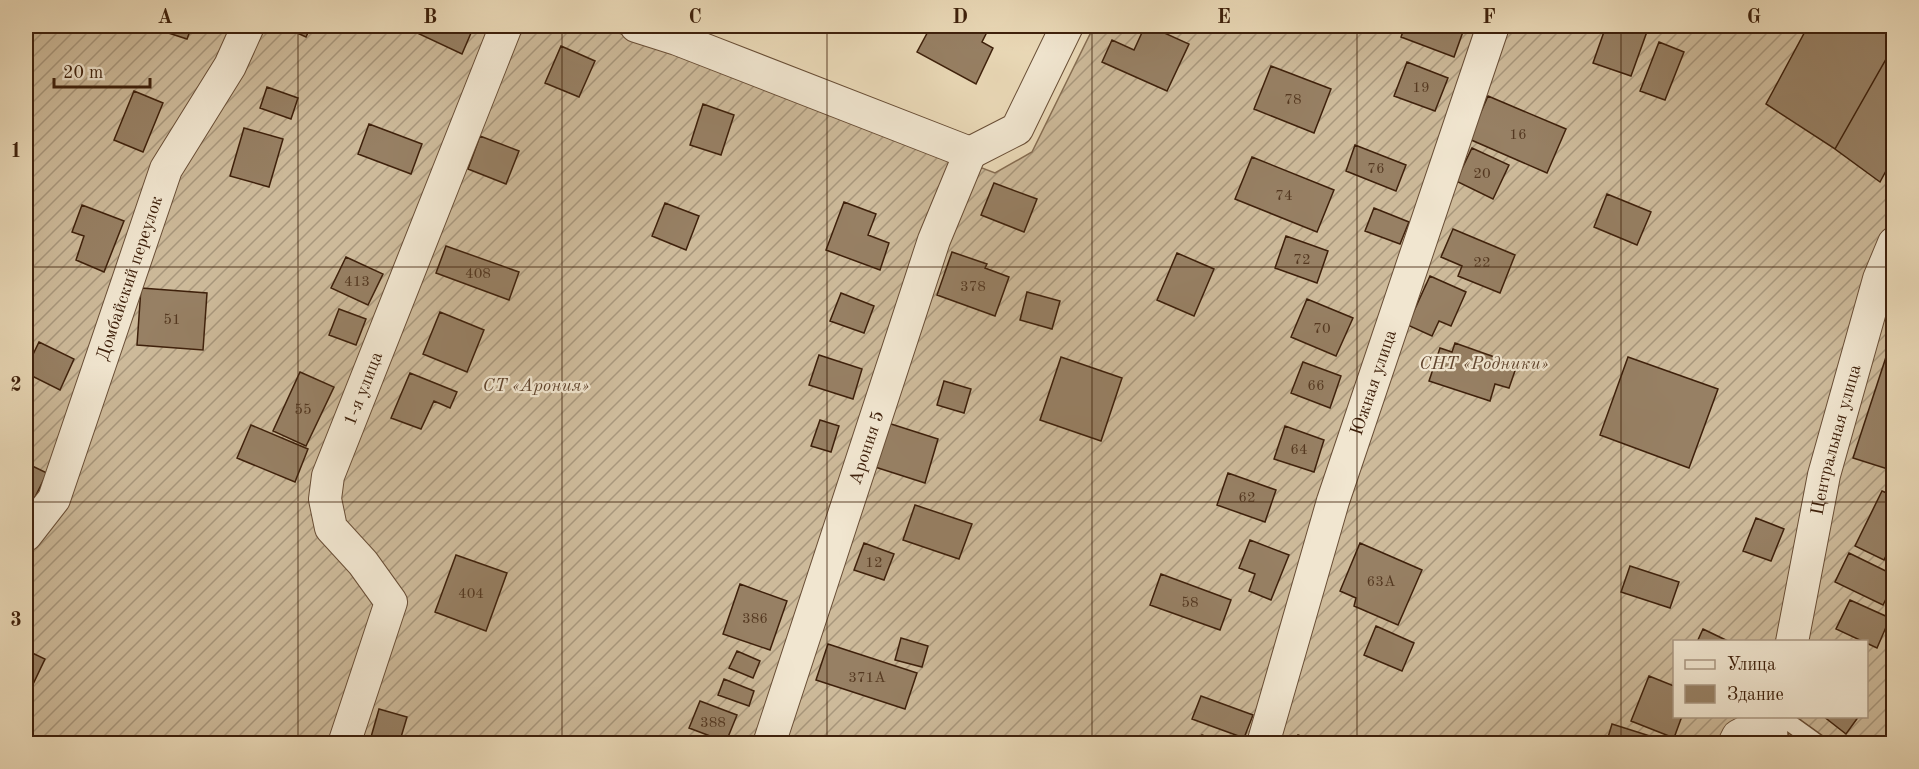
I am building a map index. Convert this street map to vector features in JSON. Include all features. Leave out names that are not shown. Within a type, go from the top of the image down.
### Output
[{"type":"street","name":"Домбайский переулок","points":[[26,535],[54,499],[166,169],[230,66],[248,26]]},
{"type":"street","name":"1-я улица","points":[[344,744],[391,602],[363,563],[331,528],[325,499],[328,476],[506,26]]},
{"type":"street","points":[[636,26],[680,32],[970,153],[1017,129],[1067,26]]},
{"type":"street","name":"Южная улица","points":[[1263,744],[1333,501],[1493,26]]},
{"type":"street","name":"Арония 5","points":[[769,744],[934,240],[970,153]]},
{"type":"street","name":"Центральная улица","points":[[1792,640],[1824,475],[1879,279],[1893,243]]},
{"type":"street","points":[[1734,744],[1738,736],[1776,718]]},
{"type":"lane","points":[[1778,718],[1780,744]]},
{"type":"lane","points":[[1780,718],[1819,744]]},
{"type":"green space","points":[[26,26],[596,26],[667,48],[995,173],[1032,152],[1094,26],[1893,26],[1893,743],[26,743]]},
{"type":"building","points":[[154,26],[192,26],[187,39],[153,28]]},
{"type":"building","points":[[282,26],[311,26],[306,37]]},
{"type":"building","points":[[418,26],[474,26],[462,54],[415,32]]},
{"type":"building","points":[[931,26],[990,26],[982,42],[993,48],[976,84],[917,52]]},
{"type":"building","points":[[1145,26],[1189,44],[1167,91],[1102,62],[1112,40],[1134,50]]},
{"type":"building","points":[[1405,26],[1465,26],[1454,57],[1401,37]]},
{"type":"building","points":[[1606,26],[1649,26],[1631,76],[1593,63]]},
{"type":"building","points":[[1808,26],[1894,26],[1894,45],[1835,149],[1766,104]]},
{"type":"building","points":[[1659,42],[1684,52],[1665,100],[1640,91]]},
{"type":"building","points":[[1894,45],[1894,156],[1880,182],[1835,149]]},
{"type":"building","points":[[561,46],[595,61],[579,97],[545,83]]},
{"type":"building","points":[[1407,62],[1448,78],[1435,111],[1394,96]]},
{"type":"building","points":[[1271,66],[1331,89],[1314,133],[1254,109]]},
{"type":"building","points":[[267,87],[298,98],[291,119],[260,108]]},
{"type":"building","points":[[134,91],[163,103],[143,152],[114,140]]},
{"type":"building","points":[[1488,96],[1566,129],[1547,173],[1469,139]]},
{"type":"building","points":[[703,104],[734,115],[721,155],[690,145]]},
{"type":"building","points":[[369,124],[422,144],[411,174],[358,154]]},
{"type":"building","points":[[244,128],[283,139],[269,187],[230,176]]},
{"type":"building","points":[[480,136],[519,151],[506,184],[468,169]]},
{"type":"building","points":[[1355,145],[1406,165],[1396,191],[1346,171]]},
{"type":"building","points":[[1472,148],[1509,165],[1493,199],[1456,181]]},
{"type":"building","points":[[1252,157],[1334,190],[1317,232],[1235,199]]},
{"type":"building","points":[[994,183],[1037,199],[1024,232],[981,215]]},
{"type":"building","points":[[1607,194],[1651,212],[1637,245],[1594,227]]},
{"type":"building","points":[[844,202],[876,214],[868,235],[889,243],[880,270],[826,250]]},
{"type":"building","points":[[665,203],[699,216],[686,250],[652,236]]},
{"type":"building","points":[[82,205],[124,221],[104,272],[76,260],[84,236],[72,232]]},
{"type":"building","points":[[1374,208],[1409,222],[1400,244],[1365,231]]},
{"type":"building","points":[[1453,229],[1515,255],[1500,293],[1458,276],[1462,266],[1441,257]]},
{"type":"building","points":[[1286,236],[1328,251],[1317,283],[1275,268]]},
{"type":"building","points":[[446,246],[519,272],[509,300],[436,273]]},
{"type":"building","points":[[952,252],[987,264],[985,268],[1009,277],[995,316],[937,295]]},
{"type":"building","points":[[1177,253],[1214,269],[1194,316],[1157,300]]},
{"type":"building","points":[[346,257],[383,274],[368,305],[331,288]]},
{"type":"building","points":[[1430,276],[1466,292],[1451,326],[1439,321],[1432,336],[1403,323],[1409,310],[1413,313]]},
{"type":"building","points":[[1894,276],[1894,308],[1884,304]]},
{"type":"building","points":[[141,288],[207,293],[203,350],[137,345]]},
{"type":"building","points":[[1027,292],[1060,301],[1052,329],[1020,320]]},
{"type":"building","points":[[841,293],[874,306],[864,333],[830,321]]},
{"type":"building","points":[[1307,299],[1353,318],[1336,356],[1291,337]]},
{"type":"building","points":[[339,309],[366,319],[356,345],[329,335]]},
{"type":"building","points":[[440,312],[484,330],[467,372],[423,354]]},
{"type":"building","points":[[39,342],[74,359],[60,390],[26,373]]},
{"type":"building","points":[[1455,343],[1517,365],[1509,388],[1495,384],[1490,401],[1429,381],[1440,348],[1452,352]]},
{"type":"building","points":[[1887,354],[1894,356],[1894,471],[1853,458]]},
{"type":"building","points":[[819,355],[862,369],[853,399],[809,385]]},
{"type":"building","points":[[1061,357],[1122,378],[1101,441],[1040,420]]},
{"type":"building","points":[[1628,357],[1718,389],[1689,468],[1600,435]]},
{"type":"building","points":[[1303,362],[1341,376],[1330,408],[1291,393]]},
{"type":"building","points":[[300,372],[334,387],[306,446],[273,431]]},
{"type":"building","points":[[410,373],[457,392],[450,408],[434,401],[421,429],[391,418]]},
{"type":"building","points":[[944,381],[971,389],[964,413],[937,405]]},
{"type":"building","points":[[820,420],[839,426],[831,452],[811,446]]},
{"type":"building","points":[[888,423],[938,439],[925,483],[875,467]]},
{"type":"building","points":[[251,425],[308,449],[295,482],[237,458]]},
{"type":"building","points":[[1285,426],[1324,440],[1314,472],[1274,459]]},
{"type":"building","points":[[26,463],[47,473],[26,515]]},
{"type":"building","points":[[1228,473],[1276,490],[1265,522],[1217,505]]},
{"type":"building","points":[[1882,491],[1894,496],[1894,539],[1884,560],[1855,546]]},
{"type":"building","points":[[915,505],[972,524],[959,559],[903,540]]},
{"type":"building","points":[[1756,518],[1784,529],[1771,561],[1743,551]]},
{"type":"building","points":[[1250,540],[1289,555],[1271,600],[1249,591],[1255,574],[1239,568]]},
{"type":"building","points":[[864,543],[894,554],[884,580],[854,570]]},
{"type":"building","points":[[1360,543],[1422,570],[1398,625],[1354,606],[1356,598],[1340,591]]},
{"type":"building","points":[[1849,553],[1894,575],[1894,583],[1883,605],[1835,582]]},
{"type":"building","points":[[456,555],[507,573],[486,631],[435,612]]},
{"type":"building","points":[[1630,566],[1679,582],[1670,608],[1621,592]]},
{"type":"building","points":[[1161,574],[1231,600],[1220,630],[1150,605]]},
{"type":"building","points":[[740,584],[787,601],[770,650],[723,634]]},
{"type":"building","points":[[1850,600],[1890,618],[1877,648],[1868,644],[1868,640],[1860,640],[1836,629]]},
{"type":"building","points":[[1376,626],[1414,643],[1402,671],[1364,655]]},
{"type":"building","points":[[1703,629],[1726,640],[1698,640]]},
{"type":"building","points":[[901,638],[928,646],[922,667],[895,660]]},
{"type":"building","points":[[828,644],[917,673],[905,709],[816,680]]},
{"type":"building","points":[[26,650],[45,659],[26,699]]},
{"type":"building","points":[[737,651],[760,661],[753,678],[729,668]]},
{"type":"building","points":[[1649,676],[1673,686],[1673,718],[1681,718],[1674,738],[1631,721]]},
{"type":"building","points":[[724,679],[754,691],[749,706],[718,695]]},
{"type":"building","points":[[1201,696],[1253,715],[1244,738],[1192,719]]},
{"type":"building","points":[[700,701],[737,715],[726,742],[689,728]]},
{"type":"building","points":[[379,709],[407,717],[399,744],[369,744]]},
{"type":"building","points":[[1826,718],[1858,718],[1846,734]]},
{"type":"building","points":[[1612,724],[1669,742],[1669,744],[1606,744]]},
{"type":"building","points":[[1202,735],[1226,744],[1199,744]]},
{"type":"building","points":[[1298,735],[1322,744],[1295,744]]},
{"type":"park label","name":"СНТ «Родники»","points":[[1484,363]]},
{"type":"park label","name":"СТ «Арония»","points":[[536,385]]}]
